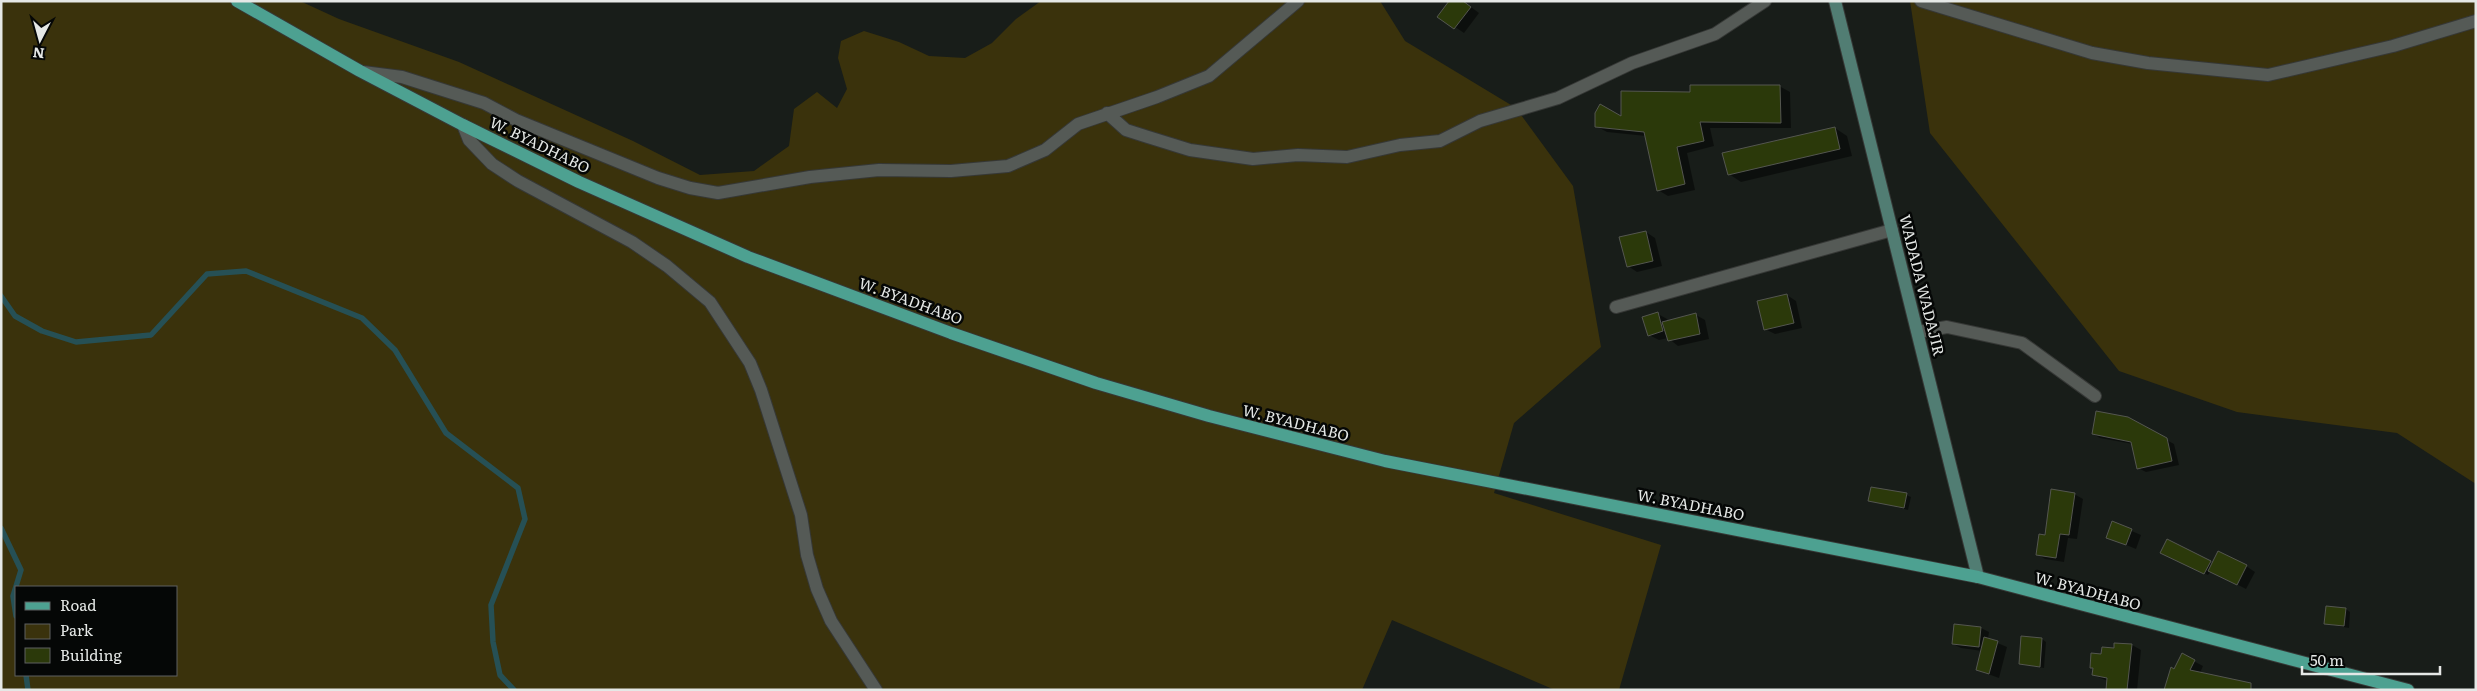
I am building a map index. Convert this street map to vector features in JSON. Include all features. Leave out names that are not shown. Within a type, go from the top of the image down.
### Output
[{"type":"main road","name":"W. BYADHABO","points":[[237,1],[360,71],[463,125],[579,182],[748,257],[951,333],[1096,383],[1209,416],[1385,461],[1978,577],[2408,690]]},
{"type":"street","points":[[360,71],[402,77],[484,102],[516,120],[658,178],[690,188],[718,193],[810,177],[879,170],[952,172],[1008,166],[1045,150],[1078,124],[1107,112],[1157,97],[1208,76],[1298,1]]},
{"type":"street","points":[[1107,112],[1126,130],[1190,150],[1253,159],[1298,156],[1347,157],[1400,145],[1440,141],[1480,121],[1558,98],[1632,63],[1716,34],[1765,1]]},
{"type":"street","name":"WADADA WADAJIR","points":[[1834,1],[1978,577]]},
{"type":"street","points":[[1921,1],[2101,55],[2148,63],[2268,75],[2393,46],[2476,21]]},
{"type":"street","points":[[463,125],[469,140],[492,164],[518,181],[632,242],[667,266],[710,302],[750,363],[761,390],[801,515],[807,555],[817,589],[831,621],[876,690]]},
{"type":"street","points":[[1616,308],[1892,230]]},
{"type":"street","points":[[1918,332],[1947,327],[2022,343],[2095,396]]},
{"type":"green space","points":[[1,1],[300,1],[339,19],[459,62],[633,141],[700,175],[754,171],[789,146],[794,109],[817,92],[837,108],[847,89],[838,58],[841,41],[864,31],[899,42],[929,56],[965,58],[992,43],[1016,19],[1041,1],[1380,1],[1405,41],[1516,108],[1573,186],[1601,347],[1514,423],[1494,493],[1661,545],[1619,690],[1555,690],[1392,620],[1362,690],[1,690]]},
{"type":"green space","points":[[1910,1],[2476,1],[2476,484],[2397,433],[2237,412],[2119,371],[1930,133]]},
{"type":"building","points":[[1449,1],[1463,1],[1471,7],[1454,29],[1437,17]]},
{"type":"building","points":[[1690,85],[1780,85],[1781,123],[1700,122],[1704,141],[1677,147],[1685,184],[1657,191],[1644,132],[1595,127],[1595,113],[1600,104],[1621,116],[1621,91],[1690,92]]},
{"type":"building","points":[[1835,127],[1840,149],[1728,175],[1722,153]]},
{"type":"building","points":[[1646,231],[1653,261],[1627,267],[1619,237]]},
{"type":"building","points":[[1787,294],[1794,323],[1764,330],[1757,301]]},
{"type":"building","points":[[1658,312],[1663,331],[1648,336],[1642,317]]},
{"type":"building","points":[[1696,313],[1700,334],[1668,341],[1662,322]]},
{"type":"building","points":[[2096,411],[2128,417],[2167,438],[2172,461],[2137,469],[2131,442],[2092,434]]},
{"type":"building","points":[[1871,487],[1907,493],[1904,508],[1868,501]]},
{"type":"building","points":[[2051,489],[2075,493],[2069,535],[2060,534],[2056,558],[2036,555],[2039,534],[2045,535]]},
{"type":"building","points":[[2112,521],[2132,529],[2126,545],[2106,538]]},
{"type":"building","points":[[2167,539],[2211,561],[2204,574],[2160,553]]},
{"type":"building","points":[[2218,551],[2247,565],[2237,585],[2208,571]]},
{"type":"building","points":[[2326,606],[2346,608],[2344,626],[2324,624]]},
{"type":"building","points":[[1954,624],[1981,627],[1979,647],[1952,644]]},
{"type":"building","points":[[2021,636],[2042,638],[2040,667],[2019,664]]},
{"type":"building","points":[[1984,637],[1998,641],[1989,674],[1976,670]]},
{"type":"building","points":[[2114,643],[2132,644],[2127,690],[2106,690],[2107,678],[2092,675],[2093,668],[2090,668],[2091,653],[2101,654],[2102,647],[2114,648]]},
{"type":"building","points":[[2182,653],[2195,660],[2190,670],[2251,683],[2251,690],[2164,690],[2171,667],[2174,669]]},
{"type":"waterway","points":[[1,296],[15,316],[42,331],[76,342],[151,335],[207,274],[246,271],[362,318],[395,350],[446,433],[518,488],[525,519],[491,605],[493,642],[500,675],[514,690]]},
{"type":"waterway","points":[[1,528],[21,570],[16,586]]},
{"type":"waterway","points":[[15,590],[13,596],[15,609]]},
{"type":"waterway","points":[[26,676],[28,690]]}]
